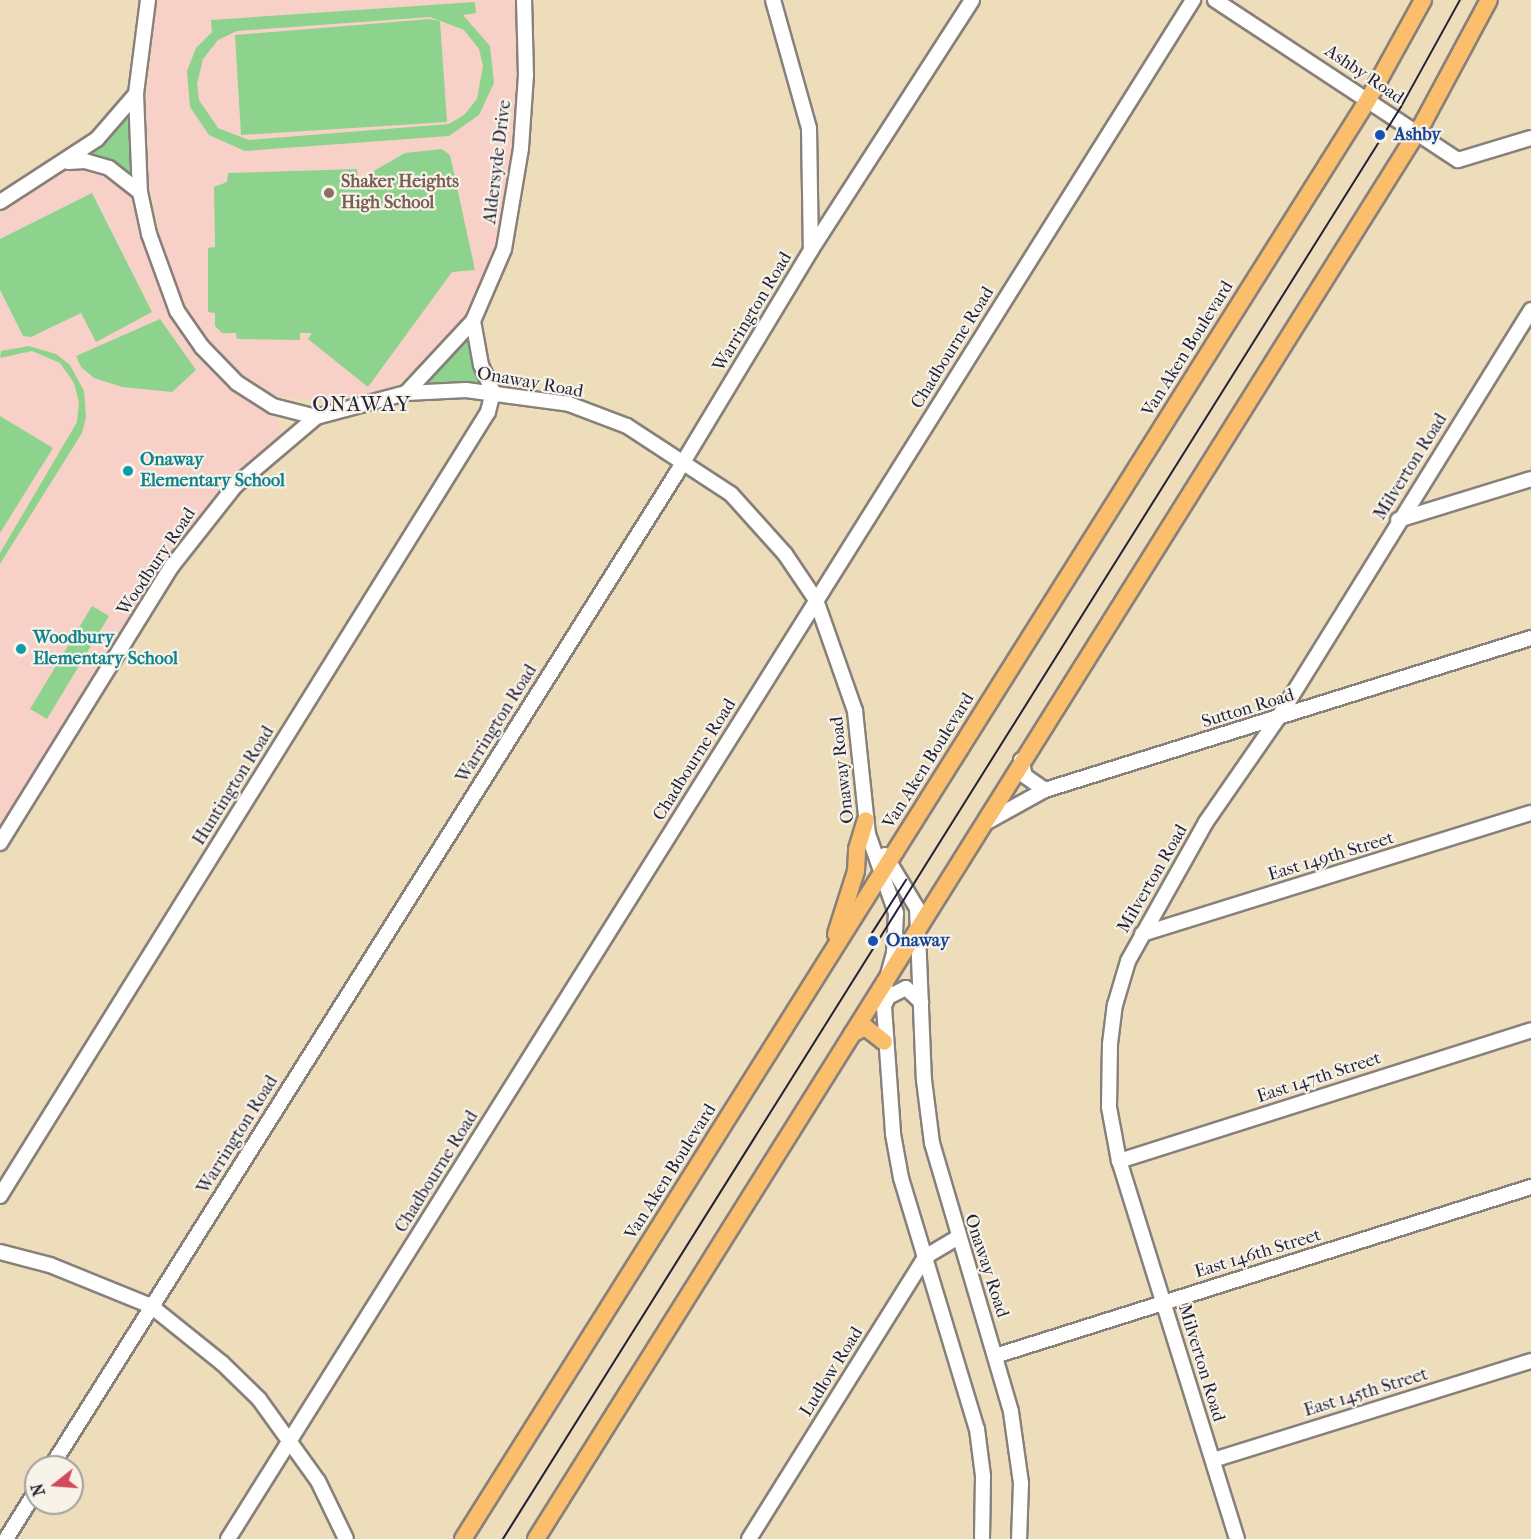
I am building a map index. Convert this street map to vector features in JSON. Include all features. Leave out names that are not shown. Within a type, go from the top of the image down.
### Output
[{"type":"main road","name":"Van Aken Boulevard","points":[[463,1539],[1369,98],[1423,0]]},
{"type":"main road","points":[[536,1539],[920,925],[980,825],[1417,132],[1489,0]]},
{"type":"main road","points":[[832,952],[856,871],[857,849],[867,827]]},
{"type":"main road","points":[[852,1034],[865,1028],[884,1042]]},
{"type":"street","name":"Onaway Road","points":[[148,0],[136,94],[140,192],[161,272],[177,311],[201,347],[255,396],[273,406],[316,417],[406,393],[492,392],[569,404],[627,426],[684,460],[731,494],[785,554],[816,600],[855,711],[867,827],[885,866],[897,929],[883,1008],[884,1042],[901,1178],[977,1429],[983,1476],[982,1539]]},
{"type":"street","name":"Aldersyde Drive","points":[[406,393],[473,321],[492,284],[512,216],[526,75],[524,0]]},
{"type":"street","points":[[773,0],[809,128],[811,250]]},
{"type":"street","name":"Warrington Road","points":[[58,1455],[684,460],[811,250],[972,0]]},
{"type":"street","name":"Chadbourne Road","points":[[228,1539],[1193,0]]},
{"type":"street","name":"Ashby Road","points":[[1215,0],[1369,98],[1458,160],[1531,138]]},
{"type":"street","points":[[0,202],[67,162],[109,129],[136,94]]},
{"type":"street","points":[[67,162],[85,161],[108,168],[140,192]]},
{"type":"street","name":"Milverton Road","points":[[1237,1539],[1119,1161],[1110,1107],[1110,1044],[1128,961],[1213,811],[1278,718],[1398,520],[1531,311]]},
{"type":"street","points":[[473,321],[482,365],[492,392]]},
{"type":"street","name":"Huntington Road","points":[[0,1196],[488,412],[492,392]]},
{"type":"street","name":"Woodbury Road","points":[[0,843],[185,548],[235,486],[316,417]]},
{"type":"street","points":[[1398,520],[1531,479]]},
{"type":"street","name":"Sutton Road","points":[[980,825],[1045,790],[1531,638]]},
{"type":"street","points":[[1021,760],[1025,776],[1045,790]]},
{"type":"street","name":"East 149th Street","points":[[1142,934],[1531,813]]},
{"type":"street","name":"Onaway Road","points":[[885,866],[911,897],[920,925],[921,1002],[932,1143],[995,1356],[1016,1441],[1021,1483],[1019,1539]]},
{"type":"street","points":[[883,1008],[888,997],[906,988],[921,1002]]},
{"type":"street","name":"East 147th Street","points":[[1119,1161],[1531,1030]]},
{"type":"street","name":"East 146th Street","points":[[995,1356],[1531,1187]]},
{"type":"street","name":"Ludlow Road","points":[[749,1539],[925,1257],[958,1237]]},
{"type":"street","points":[[0,1252],[50,1264],[151,1306],[222,1363],[259,1399],[318,1481],[346,1539]]},
{"type":"street","name":"East 145th Street","points":[[1213,1460],[1531,1361]]},
{"type":"street","points":[[6,1539],[24,1510]]},
{"type":"shaded area","name":"Shaker Heights High School","points":[[155,0],[515,0],[518,43],[513,143],[493,258],[458,326],[440,349],[400,382],[378,395],[340,404],[275,396],[227,363],[198,329],[165,259],[149,181],[146,104]]},
{"type":"shaded area","points":[[83,169],[108,175],[132,196],[152,268],[181,329],[221,380],[278,420],[280,432],[277,439],[234,475],[186,533],[0,826],[0,211],[62,173]]},
{"type":"green space","points":[[475,2],[476,13],[463,15],[490,46],[494,83],[479,115],[449,136],[245,151],[209,135],[190,107],[187,71],[196,48],[212,32],[211,20]],"holes":[[[430,17],[464,30],[479,49],[483,66],[477,99],[464,115],[449,124],[249,140],[218,128],[199,100],[197,84],[203,59],[218,40],[237,31]]]},
{"type":"green space","points":[[430,19],[440,21],[447,122],[241,135],[235,35]]},
{"type":"green space","points":[[136,94],[140,192],[123,176],[67,162]]},
{"type":"green space","points":[[442,149],[450,155],[475,270],[452,272],[368,387],[308,339],[312,333],[300,333],[300,340],[237,339],[236,333],[222,333],[215,326],[215,313],[208,312],[208,248],[215,247],[214,187],[227,182],[228,173],[357,169],[358,180],[405,153]]},
{"type":"green space","points":[[92,193],[152,312],[96,342],[81,313],[31,337],[23,336],[0,290],[0,239]]},
{"type":"green space","points":[[160,319],[196,370],[172,392],[122,387],[94,378],[81,367],[76,356]]},
{"type":"green space","points":[[473,321],[493,392],[406,393]]},
{"type":"green space","points":[[29,346],[56,354],[70,365],[84,391],[86,417],[82,433],[0,564],[0,553],[77,422],[79,402],[74,383],[60,363],[32,351],[0,358],[1,351]]},
{"type":"green space","points":[[0,416],[53,448],[0,533]]},
{"type":"green space","points":[[92,606],[109,616],[47,719],[30,709]]},
{"type":"tram line","points":[[503,1539],[1401,107],[1460,0]]},
{"type":"tram line","points":[[872,933],[906,880]]},
{"type":"place","name":"Ashby","points":[[1380,135]]},
{"type":"place","name":"Shaker Heights High School","points":[[329,193]]},
{"type":"place","name":"Onaway Elementary School","points":[[128,471]]},
{"type":"place","name":"Woodbury Elementary School","points":[[21,649]]},
{"type":"place","name":"Onaway","points":[[873,941]]},
{"type":"district","name":"ONAWAY","points":[[362,404]]}]
